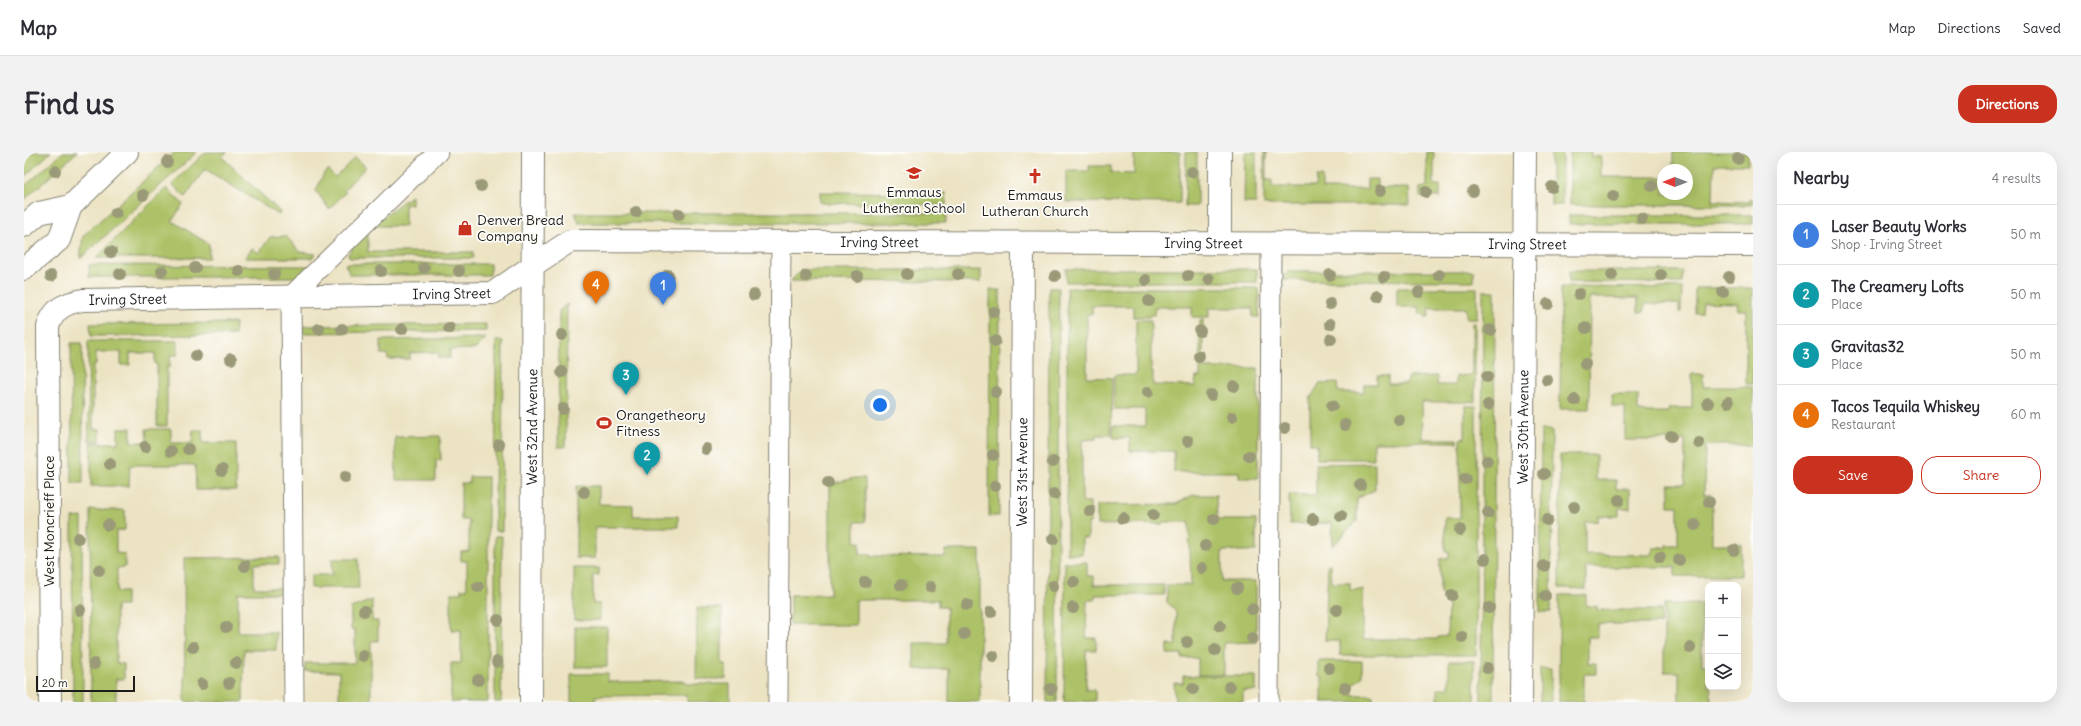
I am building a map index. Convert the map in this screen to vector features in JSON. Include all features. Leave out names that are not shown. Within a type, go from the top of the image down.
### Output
[{"type":"street","points":[[24,269],[59,240],[71,206],[127,152]]},
{"type":"street","name":"West 32nd Avenue","points":[[531,702],[533,152]]},
{"type":"street","points":[[1220,152],[1220,243]]},
{"type":"street","name":"West 30th Avenue","points":[[1521,702],[1525,152]]},
{"type":"street","points":[[24,226],[39,213],[71,206]]},
{"type":"street","name":"Irving Street","points":[[48,340],[48,327],[55,312],[61,306],[74,302],[291,296],[493,293],[570,241],[1753,245]]},
{"type":"street","name":"West 31st Avenue","points":[[1021,702],[1023,243]]},
{"type":"street","name":"West Moncrieff Place","points":[[48,340],[50,702]]},
{"type":"lane","points":[[294,702],[291,296],[438,152]]},
{"type":"lane","points":[[778,702],[781,242]]},
{"type":"lane","points":[[1269,702],[1271,244]]},
{"type":"green space","points":[[24,152],[51,152],[24,177]]},
{"type":"green space","points":[[63,152],[77,152],[24,200],[24,187]]},
{"type":"green space","points":[[175,152],[197,152],[80,259],[83,236]]},
{"type":"green space","points":[[206,152],[227,152],[222,157],[280,212],[279,215],[205,169],[185,197],[172,184]]},
{"type":"green space","points":[[1134,152],[1180,152],[1180,203],[1066,202],[1066,171],[1089,171],[1089,166],[1111,166],[1111,173],[1134,174]]},
{"type":"green space","points":[[1186,152],[1197,152],[1197,206],[1185,206]]},
{"type":"green space","points":[[1245,152],[1256,152],[1256,203],[1244,203]]},
{"type":"green space","points":[[1264,152],[1266,152],[1266,180],[1272,180],[1272,187],[1315,187],[1316,177],[1322,177],[1322,189],[1367,189],[1367,179],[1377,179],[1377,188],[1409,188],[1410,205],[1264,205]]},
{"type":"green space","points":[[1427,152],[1434,152],[1434,185],[1440,185],[1440,197],[1420,197],[1420,188],[1427,187]]},
{"type":"green space","points":[[1551,152],[1562,152],[1562,205],[1551,205]]},
{"type":"green space","points":[[1570,152],[1591,152],[1591,157],[1601,157],[1601,177],[1657,177],[1657,200],[1693,200],[1693,164],[1673,164],[1673,152],[1748,152],[1748,165],[1714,165],[1713,201],[1750,202],[1750,199],[1753,199],[1753,205],[1570,205]]},
{"type":"green space","points":[[355,157],[366,167],[344,190],[346,192],[329,209],[316,191],[324,173],[328,170],[335,177]]},
{"type":"green space","points":[[166,188],[183,204],[172,221],[209,244],[209,258],[96,258]]},
{"type":"green space","points":[[820,192],[946,193],[946,205],[820,203]]},
{"type":"green space","points":[[412,195],[412,204],[405,204],[405,226],[370,226]]},
{"type":"green space","points":[[575,213],[946,213],[946,223],[579,223]]},
{"type":"green space","points":[[1569,215],[1753,215],[1753,224],[1569,224]]},
{"type":"green space","points":[[368,227],[368,252],[473,252],[473,258],[350,258],[348,254]]},
{"type":"green space","points":[[286,236],[300,252],[316,254],[312,258],[245,258],[252,248],[259,253],[270,237]]},
{"type":"green space","points":[[345,264],[490,264],[490,275],[350,275]]},
{"type":"green space","points":[[89,265],[309,266],[298,277],[89,277]]},
{"type":"green space","points":[[1066,269],[1257,269],[1257,282],[1066,282]]},
{"type":"green space","points":[[801,270],[981,270],[981,282],[791,281]]},
{"type":"green space","points":[[1288,271],[1474,271],[1474,281],[1284,280]]},
{"type":"green space","points":[[1569,271],[1682,271],[1682,283],[1569,282]]},
{"type":"green space","points":[[1561,287],[1682,288],[1681,312],[1679,312],[1679,304],[1645,304],[1644,312],[1638,312],[1638,298],[1590,298],[1589,409],[1560,409]]},
{"type":"green space","points":[[1049,288],[1059,288],[1057,702],[1047,702]]},
{"type":"green space","points":[[1067,288],[1259,288],[1259,317],[1253,317],[1252,308],[1209,308],[1209,317],[1192,317],[1192,307],[1155,307],[1154,315],[1150,315],[1149,317],[1133,317],[1133,306],[1092,306],[1092,314],[1087,314],[1087,377],[1112,378],[1111,435],[1097,435],[1096,439],[1082,440],[1082,502],[1090,502],[1090,523],[1088,523],[1088,538],[1082,538],[1082,554],[1067,554]]},
{"type":"green space","points":[[1397,288],[1477,288],[1477,318],[1466,318],[1466,308],[1429,308],[1429,317],[1425,317],[1425,314],[1420,314],[1419,307],[1397,307]]},
{"type":"green space","points":[[1695,288],[1753,288],[1753,384],[1746,384],[1746,310],[1738,310],[1737,303],[1702,302],[1701,313],[1695,313]]},
{"type":"green space","points":[[990,290],[1000,290],[999,516],[989,516]]},
{"type":"green space","points":[[1483,291],[1495,291],[1493,702],[1481,702]]},
{"type":"green space","points":[[567,304],[566,440],[565,447],[558,447],[559,311]]},
{"type":"green space","points":[[1136,320],[1151,320],[1151,372],[1153,372],[1153,385],[1195,386],[1196,377],[1200,377],[1200,320],[1203,320],[1203,368],[1258,368],[1258,478],[1239,478],[1239,472],[1174,472],[1174,451],[1130,451],[1130,438],[1113,438],[1113,426],[1145,426],[1145,409],[1114,409],[1114,375],[1136,375]]},
{"type":"green space","points":[[235,323],[235,335],[91,336],[90,324]]},
{"type":"green space","points":[[1472,323],[1475,323],[1475,402],[1422,402],[1423,439],[1457,439],[1457,442],[1374,442],[1374,459],[1317,459],[1317,445],[1310,444],[1310,399],[1319,384],[1337,383],[1338,392],[1364,392],[1364,384],[1377,384],[1377,376],[1388,376],[1388,384],[1407,384],[1408,377],[1437,376],[1437,385],[1456,385],[1456,376],[1472,375]]},
{"type":"green space","points":[[486,324],[486,331],[303,333],[303,326]]},
{"type":"green space","points":[[486,338],[476,349],[450,350],[450,358],[439,358],[438,352],[410,353],[410,359],[388,359],[387,354],[381,354],[381,340]]},
{"type":"green space","points":[[88,341],[178,341],[178,355],[170,355],[170,367],[167,367],[167,426],[157,426],[157,364],[155,364],[155,353],[130,353],[130,365],[121,365],[121,352],[96,352],[96,365],[93,365],[93,429],[100,429],[100,441],[89,441]]},
{"type":"green space","points":[[496,341],[503,341],[502,531],[495,531]]},
{"type":"green space","points":[[71,343],[82,343],[83,483],[72,483]]},
{"type":"green space","points":[[1692,374],[1703,374],[1703,387],[1753,387],[1753,445],[1705,445],[1704,495],[1712,495],[1712,544],[1741,544],[1741,576],[1675,576],[1675,567],[1586,567],[1586,589],[1559,588],[1560,455],[1596,455],[1596,480],[1616,480],[1616,489],[1630,489],[1630,508],[1619,508],[1619,516],[1598,516],[1598,521],[1585,522],[1585,554],[1652,555],[1653,548],[1666,548],[1666,545],[1678,545],[1678,506],[1669,506],[1669,484],[1685,484],[1685,440],[1625,440],[1625,407],[1612,407],[1612,395],[1638,395],[1638,412],[1668,412],[1669,408],[1692,408]]},
{"type":"green space","points":[[1465,406],[1476,406],[1476,655],[1340,655],[1340,641],[1325,641],[1328,564],[1331,564],[1332,583],[1350,583],[1350,590],[1363,590],[1363,639],[1438,639],[1438,637],[1447,636],[1448,595],[1440,594],[1440,559],[1449,558],[1449,551],[1445,551],[1445,518],[1460,518],[1460,439],[1465,438]]},
{"type":"green space","points":[[118,428],[131,428],[131,442],[147,442],[146,429],[171,429],[171,443],[192,443],[193,430],[202,430],[203,443],[236,443],[236,490],[196,490],[195,465],[130,465],[129,486],[91,486],[91,443],[118,443]]},
{"type":"green space","points":[[1541,430],[1552,430],[1551,612],[1540,612]]},
{"type":"green space","points":[[440,436],[441,460],[436,460],[436,480],[396,480],[395,437]]},
{"type":"green space","points":[[1375,463],[1375,490],[1357,498],[1357,521],[1333,546],[1332,523],[1290,524],[1289,495],[1316,495],[1316,464]]},
{"type":"green space","points":[[469,477],[488,477],[488,702],[451,702],[451,663],[461,663],[461,630],[451,630],[451,593],[461,593],[461,589],[467,589],[467,561],[461,561],[461,552],[469,551],[469,520],[461,520],[461,483],[469,483]]},
{"type":"green space","points":[[855,478],[865,478],[865,522],[855,522],[855,542],[860,542],[860,554],[871,554],[871,556],[945,557],[946,550],[980,550],[980,702],[949,702],[949,669],[914,669],[914,643],[946,643],[946,607],[938,607],[938,600],[856,600],[856,625],[790,625],[790,595],[830,594],[830,484]]},
{"type":"green space","points":[[576,486],[599,486],[599,504],[633,505],[633,516],[678,516],[678,527],[595,527],[595,558],[576,558]]},
{"type":"green space","points":[[1193,495],[1216,495],[1217,520],[1256,520],[1256,551],[1222,551],[1222,581],[1256,581],[1256,642],[1224,643],[1224,675],[1198,675],[1198,658],[1182,658],[1182,654],[1167,654],[1168,645],[1176,645],[1176,612],[1167,602],[1167,585],[1191,585],[1189,522],[1097,525],[1097,505],[1176,504]]},
{"type":"green space","points":[[90,510],[125,510],[125,530],[116,531],[116,553],[125,554],[125,567],[117,568],[117,592],[126,592],[126,606],[116,606],[116,663],[124,664],[124,679],[116,679],[116,702],[91,702]]},
{"type":"green space","points":[[82,517],[83,702],[73,702],[72,518]]},
{"type":"green space","points":[[495,536],[502,536],[501,702],[495,702]]},
{"type":"green space","points":[[279,557],[279,564],[254,564],[254,588],[280,588],[280,593],[238,593],[238,632],[276,632],[276,650],[244,650],[243,702],[185,702],[184,558]]},
{"type":"green space","points":[[332,559],[358,559],[359,588],[311,588],[311,575],[332,575]]},
{"type":"green space","points":[[1065,562],[1087,562],[1087,576],[1094,576],[1094,585],[1164,585],[1164,595],[1095,595],[1095,600],[1087,600],[1086,638],[1096,638],[1096,650],[1086,650],[1086,690],[1095,690],[1095,701],[1064,702]]},
{"type":"green space","points":[[574,568],[599,568],[599,575],[593,575],[593,604],[600,604],[600,620],[574,620]]},
{"type":"green space","points":[[1559,595],[1586,595],[1586,606],[1597,606],[1597,610],[1661,610],[1661,624],[1598,624],[1598,637],[1588,637],[1588,663],[1596,663],[1596,674],[1584,674],[1584,702],[1559,702]]},
{"type":"green space","points":[[372,600],[372,621],[378,621],[378,641],[371,641],[371,702],[339,702],[339,672],[305,671],[305,663],[355,663],[355,630],[351,629],[351,608]]},
{"type":"green space","points":[[1664,604],[1702,604],[1702,665],[1705,665],[1705,690],[1711,690],[1711,702],[1679,702],[1679,672],[1664,672]]},
{"type":"green space","points":[[697,608],[722,608],[722,664],[726,664],[726,679],[696,679]]},
{"type":"green space","points":[[575,627],[607,627],[607,667],[575,667]]},
{"type":"green space","points":[[1319,661],[1362,661],[1362,677],[1352,685],[1352,695],[1373,695],[1373,702],[1322,702],[1322,677],[1319,676]]},
{"type":"green space","points":[[1449,661],[1474,661],[1474,702],[1438,702],[1438,688],[1449,688]]},
{"type":"green space","points":[[1540,668],[1551,669],[1551,702],[1540,702]]},
{"type":"green space","points":[[571,674],[608,674],[608,682],[686,681],[686,684],[730,684],[730,702],[687,702],[687,695],[595,696],[595,702],[571,702]]},
{"type":"green space","points":[[1183,676],[1256,676],[1256,691],[1243,691],[1243,702],[1175,702],[1174,683],[1183,683]]},
{"type":"place","name":"Emmaus Lutheran School","points":[[914,173]]},
{"type":"place","name":"Emmaus Lutheran Church","points":[[1035,176]]},
{"type":"place","name":"Denver Bread Company","points":[[465,228]]},
{"type":"place","name":"Tacos Tequila Whiskey","points":[[596,304]]},
{"type":"place","name":"Laser Beauty Works","points":[[663,305]]},
{"type":"place","name":"Gravitas32","points":[[626,395]]},
{"type":"place","name":"Orangetheory Fitness","points":[[604,423]]},
{"type":"place","name":"The Creamery Lofts","points":[[647,475]]}]
